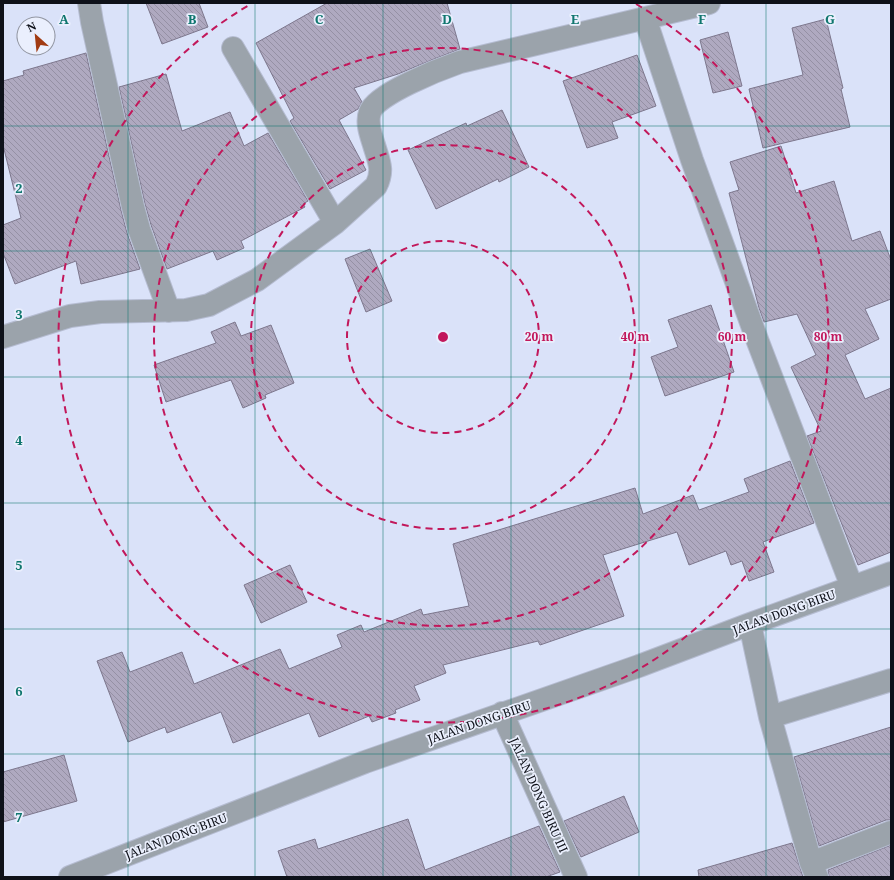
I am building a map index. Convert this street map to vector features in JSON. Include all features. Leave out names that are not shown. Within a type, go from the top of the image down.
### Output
[{"type":"street","points":[[89,3],[135,215],[139,230],[169,311]]},
{"type":"street","points":[[3,337],[70,316],[100,312],[186,310],[209,305],[257,280],[335,223],[376,186],[382,170],[368,125],[369,113],[372,106],[387,95],[428,74],[460,62],[709,3]]},
{"type":"street","points":[[645,18],[692,160],[758,342],[852,587]]},
{"type":"street","points":[[233,48],[335,223]]},
{"type":"street","name":"JALAN DONG BIRU","points":[[70,877],[366,762],[639,666],[891,573]]},
{"type":"street","points":[[750,624],[770,718],[814,870],[891,832]]},
{"type":"street","points":[[770,718],[891,680]]},
{"type":"street","name":"JALAN DONG BIRU III","points":[[502,714],[576,877]]},
{"type":"building","points":[[146,3],[199,3],[208,27],[162,44]]},
{"type":"building","points":[[327,3],[447,3],[460,49],[398,74],[354,88],[362,102],[358,109],[339,120],[366,170],[330,189],[290,121],[294,118],[256,43]]},
{"type":"building","points":[[826,19],[843,88],[841,89],[850,127],[763,148],[749,89],[803,75],[792,28]]},
{"type":"building","points":[[728,32],[742,86],[713,93],[700,40]]},
{"type":"building","points":[[86,53],[121,210],[127,233],[140,269],[81,284],[76,261],[15,284],[3,253],[3,225],[21,218],[3,145],[3,81],[24,75],[23,71]]},
{"type":"building","points":[[637,55],[656,106],[612,122],[618,138],[587,148],[563,81]]},
{"type":"building","points":[[166,74],[182,131],[230,112],[244,146],[268,133],[308,201],[303,204],[305,207],[241,241],[244,248],[217,260],[213,251],[167,269],[145,204],[119,87]]},
{"type":"building","points":[[502,110],[529,167],[499,182],[498,179],[436,209],[408,150],[466,123],[467,126]]},
{"type":"building","points":[[781,146],[796,193],[834,181],[852,241],[880,231],[891,260],[891,299],[865,309],[879,339],[845,355],[865,399],[891,388],[891,552],[858,565],[807,436],[821,431],[791,367],[816,355],[797,314],[764,322],[729,193],[739,190],[730,162]]},
{"type":"building","points":[[370,249],[392,301],[366,312],[345,259]]},
{"type":"building","points":[[711,305],[734,372],[665,396],[651,357],[678,347],[668,320]]},
{"type":"building","points":[[235,322],[241,336],[271,325],[294,383],[265,395],[266,398],[243,408],[231,380],[166,402],[154,365],[216,343],[211,332]]},
{"type":"building","points":[[790,461],[814,523],[763,542],[774,572],[749,581],[742,561],[731,565],[726,551],[689,565],[677,532],[603,555],[624,616],[540,645],[538,641],[443,665],[446,673],[414,686],[420,700],[395,710],[396,713],[372,722],[369,716],[319,737],[309,713],[233,743],[221,712],[167,733],[165,727],[128,742],[97,661],[122,652],[130,672],[182,652],[194,684],[280,649],[289,669],[342,647],[337,635],[361,625],[364,632],[421,609],[423,615],[469,606],[453,544],[635,488],[643,514],[693,495],[699,510],[749,492],[744,479]]},
{"type":"building","points":[[290,565],[307,602],[261,623],[244,585]]},
{"type":"building","points":[[891,727],[891,820],[886,820],[819,846],[794,757]]},
{"type":"building","points":[[64,755],[77,801],[3,822],[3,772]]},
{"type":"building","points":[[624,796],[639,832],[581,857],[564,821]]},
{"type":"building","points":[[408,819],[425,870],[539,826],[560,872],[546,877],[287,877],[278,851],[315,839],[318,849]]},
{"type":"building","points":[[792,843],[803,877],[699,877],[698,870]]},
{"type":"building","points":[[891,845],[891,877],[829,877],[828,870]]}]
